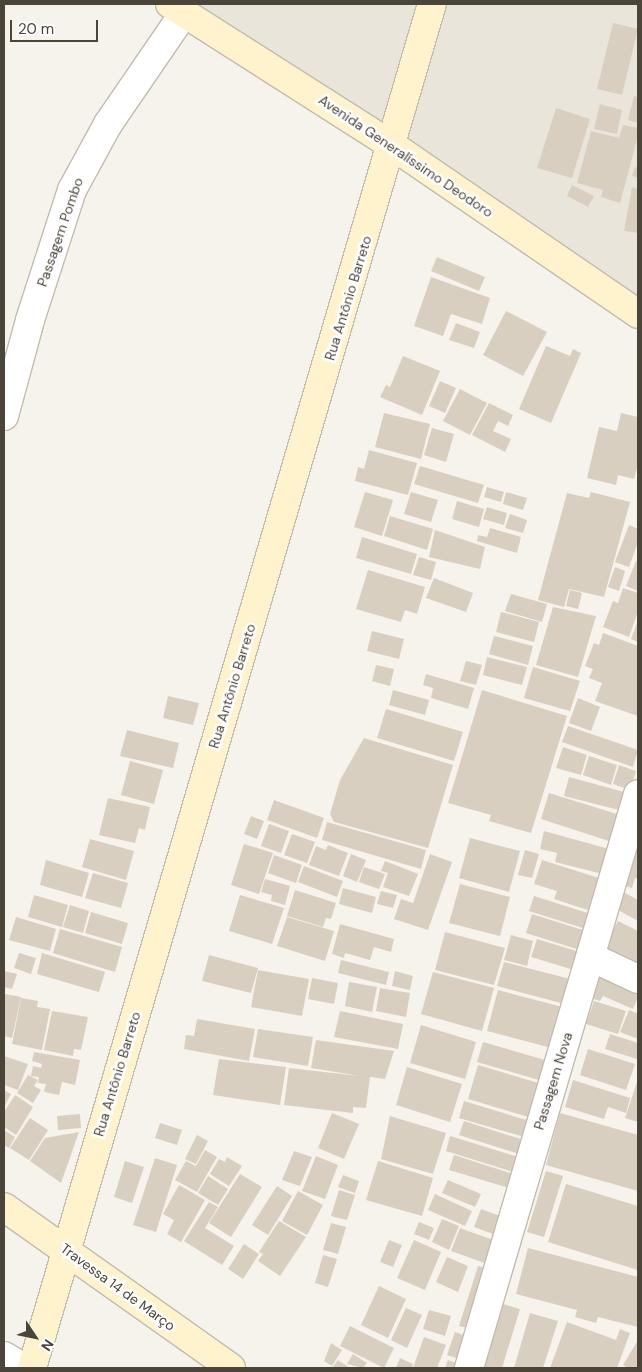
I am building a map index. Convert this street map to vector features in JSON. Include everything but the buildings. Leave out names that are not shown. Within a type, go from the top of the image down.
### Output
[{"type":"main road","name":"Rua Antônio Barreto","points":[[32,1368],[393,146],[432,4]]},
{"type":"main road","name":"Avenida Generalíssimo Deodoro","points":[[177,8],[393,146],[638,314]]},
{"type":"main road","name":"Travessa 14 de Março","points":[[4,1207],[66,1249],[231,1368]]},
{"type":"street","name":"Passagem Pombo","points":[[4,416],[32,312],[72,190],[108,124],[177,8]]},
{"type":"street","name":"Passagem Nova","points":[[469,1368],[638,794]]},
{"type":"street","points":[[591,957],[638,979]]},
{"type":"street","points":[[4,1356],[24,1368]]},
{"type":"shaded area","points":[[179,4],[638,4],[638,308]]}]
